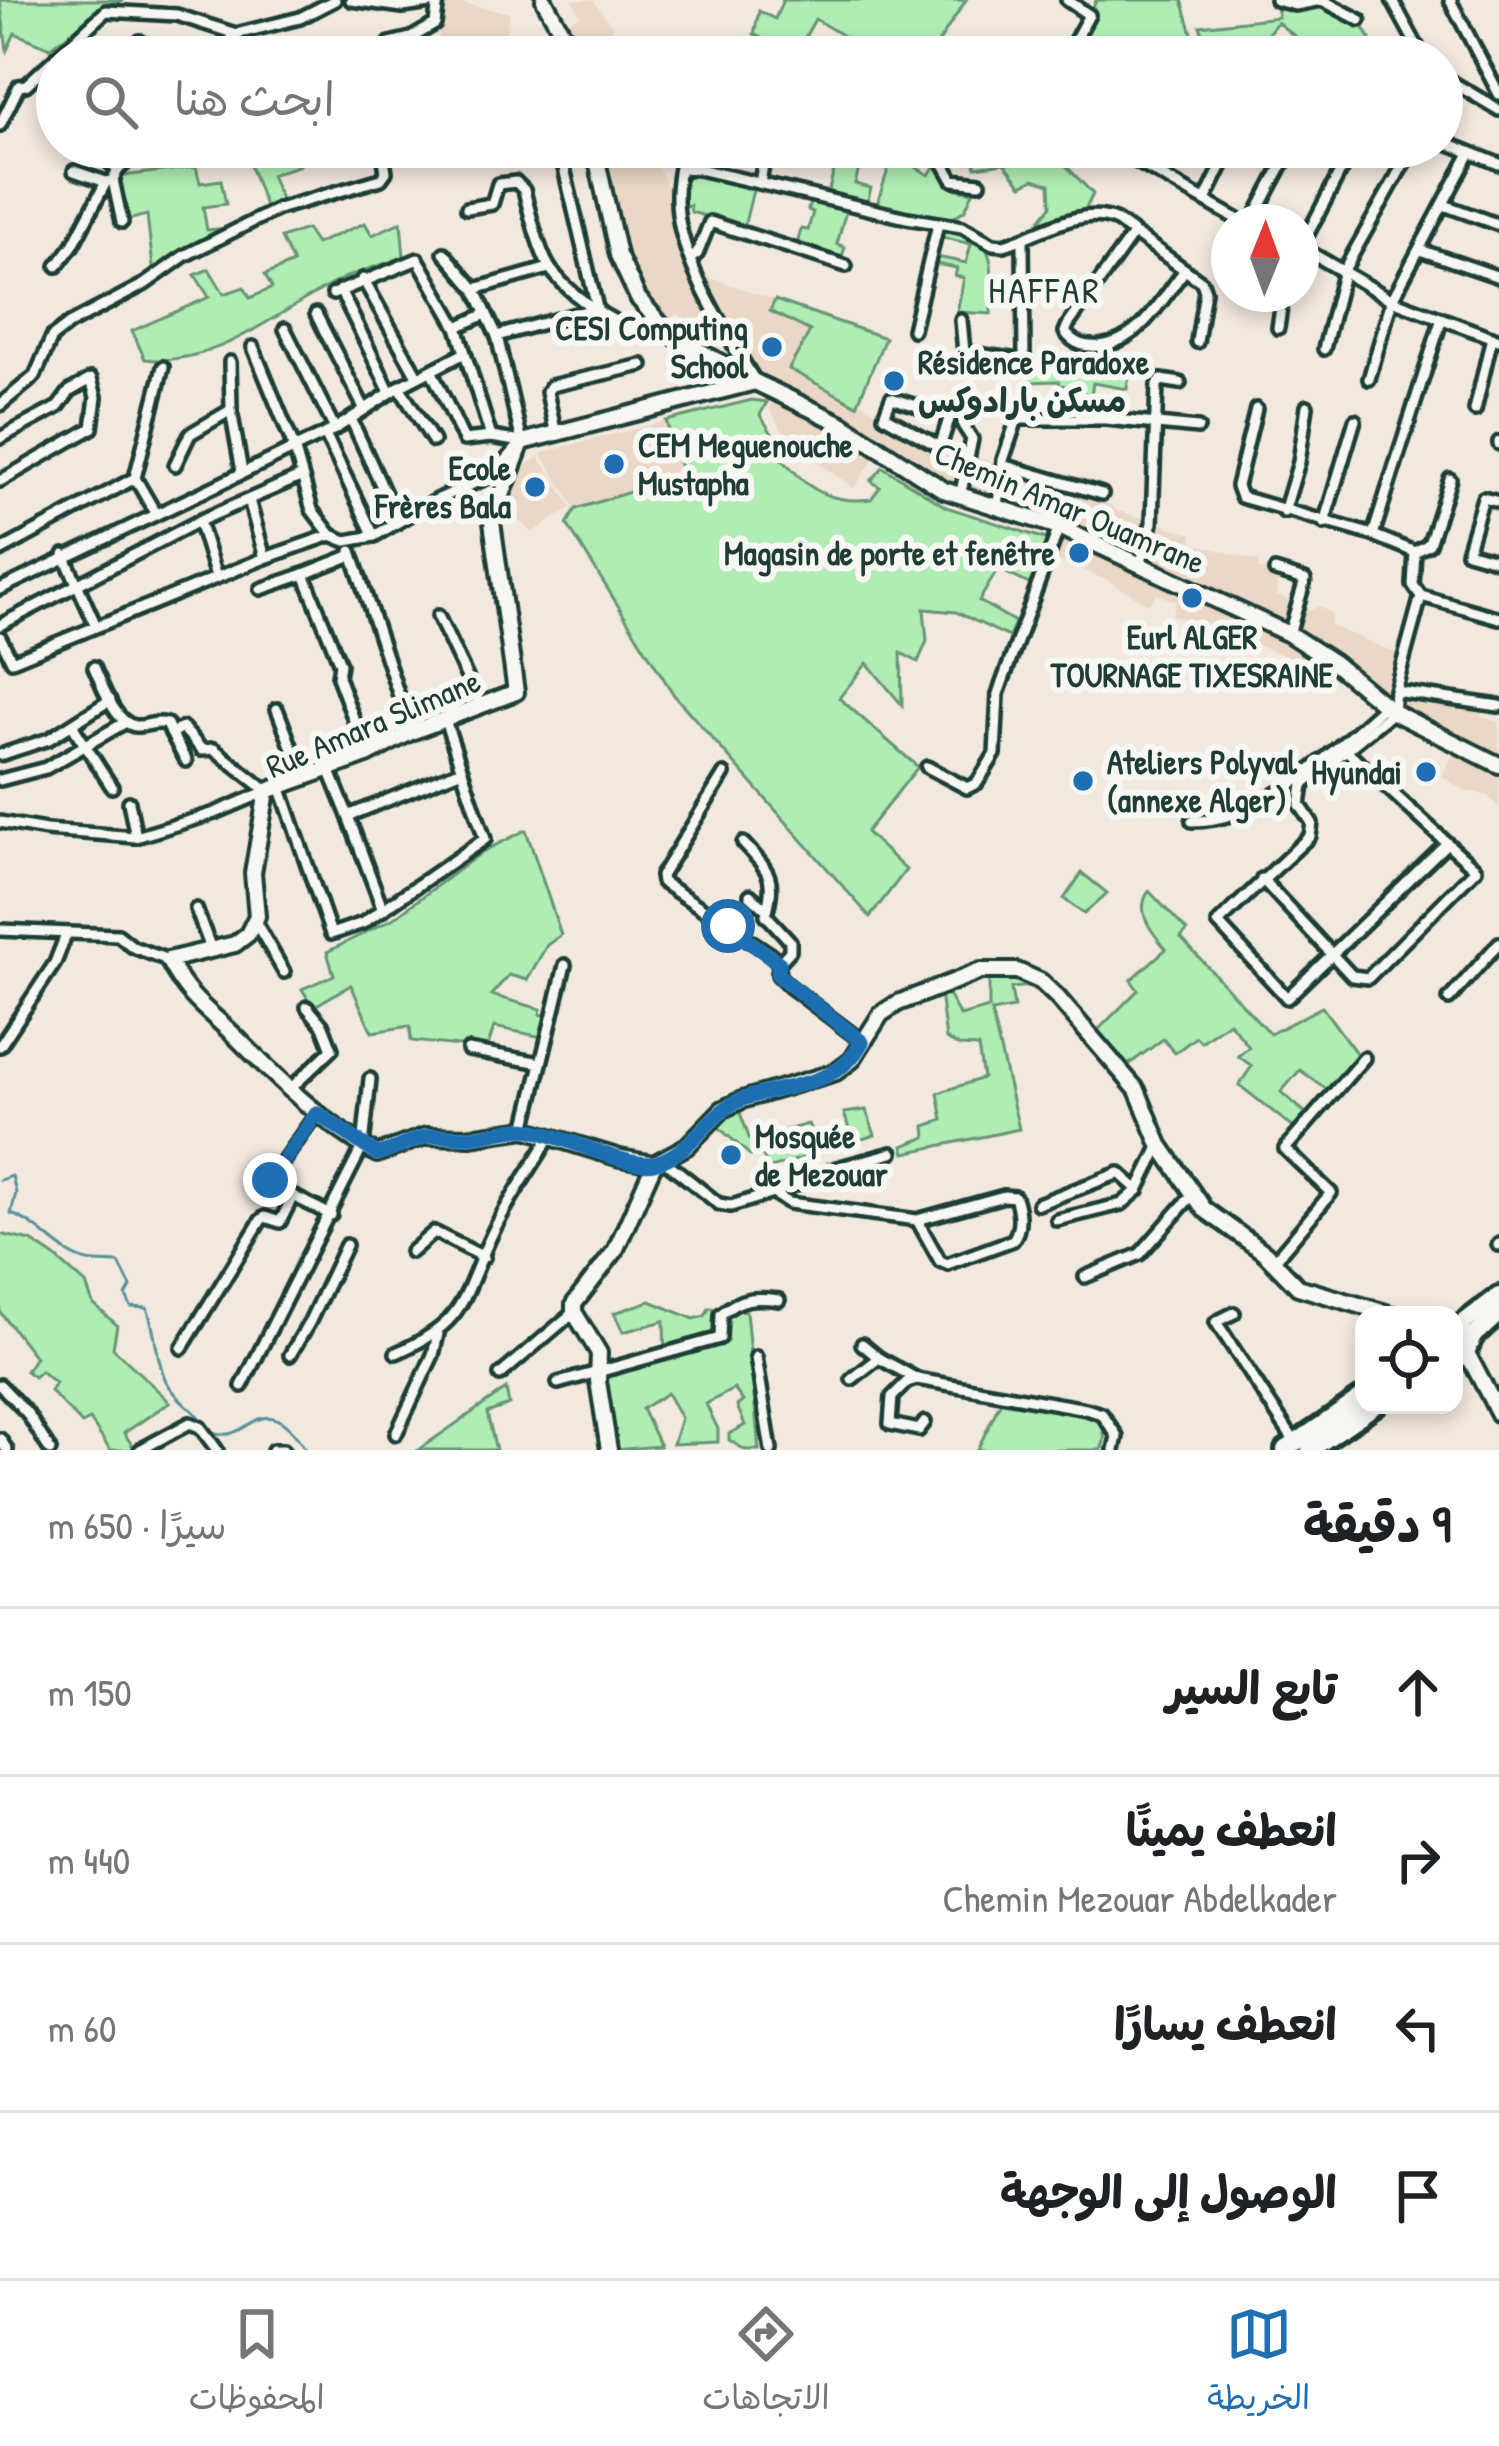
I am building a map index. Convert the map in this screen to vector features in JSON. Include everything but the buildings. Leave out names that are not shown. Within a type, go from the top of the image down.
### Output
[{"type":"highway","points":[[1463,1323],[1499,1296]]},
{"type":"highway","points":[[1463,1353],[1499,1313]]},
{"type":"highway","points":[[1297,1448],[1355,1403]]},
{"type":"highway","points":[[1297,1448],[1359,1414]]},
{"type":"street","points":[[133,0],[141,11]]},
{"type":"street","points":[[75,36],[106,11],[177,15],[236,34],[301,18],[335,0]]},
{"type":"street","points":[[351,0],[403,7],[438,1],[435,24],[414,36]]},
{"type":"street","points":[[544,0],[561,36]]},
{"type":"street","points":[[1067,0],[1089,15],[1077,36]]},
{"type":"street","points":[[1276,0],[1295,4],[1322,0],[1360,20]]},
{"type":"street","points":[[1392,0],[1412,36]]},
{"type":"street","points":[[1450,0],[1499,94]]},
{"type":"street","points":[[0,91],[36,76]]},
{"type":"street","points":[[0,125],[19,86]]},
{"type":"street","points":[[1463,89],[1499,110]]},
{"type":"street","points":[[1463,152],[1499,164]]},
{"type":"street","points":[[1463,167],[1469,155]]},
{"type":"street","points":[[105,168],[122,222]]},
{"type":"street","points":[[57,266],[122,168]]},
{"type":"street","points":[[0,405],[35,376],[52,337],[69,324],[145,284],[184,256],[278,209],[380,179],[385,168]]},
{"type":"street","points":[[564,168],[597,308]]},
{"type":"street","name":"Chemin Amar Ouamrane","points":[[598,168],[618,255],[638,298],[668,333],[842,424],[944,490],[1059,527],[1288,634],[1334,663],[1390,709],[1499,765]]},
{"type":"street","points":[[432,372],[464,440],[491,437],[522,442],[755,382],[707,298],[691,258],[677,202],[680,168],[962,227],[993,244],[1004,245],[1094,213],[1118,221],[1204,286],[1197,342]]},
{"type":"street","points":[[760,183],[762,168]]},
{"type":"street","points":[[946,168],[953,180],[980,183]]},
{"type":"street","points":[[1148,168],[1212,204]]},
{"type":"street","points":[[1205,200],[1221,168]]},
{"type":"street","points":[[1262,204],[1281,168]]},
{"type":"street","points":[[1319,212],[1342,168]]},
{"type":"street","points":[[1324,350],[1344,270],[1401,168]]},
{"type":"street","points":[[1369,379],[1392,300],[1463,168]]},
{"type":"street","points":[[74,171],[112,178]]},
{"type":"street","points":[[467,208],[492,204],[498,184],[516,182],[524,190],[549,268],[597,308],[630,327],[656,335],[668,333]]},
{"type":"street","points":[[1444,206],[1499,225]]},
{"type":"street","points":[[691,258],[710,222],[847,266]]},
{"type":"street","points":[[913,330],[938,224]]},
{"type":"street","points":[[1133,234],[1068,326],[1069,338],[1089,347],[1131,338],[1185,270]]},
{"type":"street","points":[[961,320],[964,352],[1024,361],[1023,239]]},
{"type":"street","points":[[1420,250],[1499,278]]},
{"type":"street","points":[[444,253],[475,289],[497,336],[522,442]]},
{"type":"street","points":[[1319,257],[1392,300],[1496,339],[1474,410]]},
{"type":"street","points":[[433,441],[394,389],[337,292],[418,259],[457,328],[491,437]]},
{"type":"street","points":[[475,289],[549,268]]},
{"type":"street","points":[[363,279],[417,376]]},
{"type":"street","points":[[497,336],[597,308]]},
{"type":"street","points":[[1278,328],[1280,312]]},
{"type":"street","points":[[316,314],[364,408]]},
{"type":"street","points":[[457,328],[486,314]]},
{"type":"street","points":[[1373,536],[1441,321]]},
{"type":"street","points":[[285,329],[374,536]]},
{"type":"street","points":[[253,347],[294,447],[313,510],[331,535],[346,541],[374,536],[436,500],[494,475],[522,442]]},
{"type":"street","points":[[0,589],[330,432],[394,389],[463,354]]},
{"type":"street","points":[[230,362],[231,410],[242,472]]},
{"type":"street","points":[[556,435],[547,392],[551,386],[642,365]]},
{"type":"street","points":[[156,514],[135,478],[163,367]]},
{"type":"street","points":[[0,438],[58,407],[70,391],[91,379],[96,397],[92,428],[0,481]]},
{"type":"street","points":[[1142,562],[1152,523],[1157,385],[1161,380],[1180,382]]},
{"type":"street","points":[[891,398],[950,416],[937,448],[884,414],[891,398]]},
{"type":"street","points":[[1284,512],[1299,462],[1306,406]]},
{"type":"street","points":[[1256,409],[1237,486],[1240,497],[1415,552]]},
{"type":"street","points":[[175,465],[190,434],[231,410]]},
{"type":"street","points":[[960,497],[972,439],[963,425],[965,418]]},
{"type":"street","points":[[352,419],[398,522]]},
{"type":"street","points":[[998,508],[1003,465],[1017,419],[1106,419],[1198,428]]},
{"type":"street","points":[[1324,523],[1355,420]]},
{"type":"street","name":"Rue Amara Slimane","points":[[255,921],[253,873],[274,788],[368,755],[411,732],[516,692],[492,522],[522,442]]},
{"type":"street","points":[[1003,465],[1102,494]]},
{"type":"street","points":[[0,625],[200,521],[300,477]]},
{"type":"street","points":[[0,551],[135,478]]},
{"type":"street","points":[[1415,552],[1429,544],[1450,479]]},
{"type":"street","points":[[1499,502],[1483,498],[1467,552],[1499,561]]},
{"type":"street","points":[[249,500],[265,557]]},
{"type":"street","points":[[200,521],[216,577]]},
{"type":"street","points":[[927,767],[967,788],[977,783],[994,754],[998,694],[1059,527]]},
{"type":"street","points":[[0,637],[13,661],[265,557],[331,535]]},
{"type":"street","points":[[346,541],[411,732]]},
{"type":"street","points":[[1415,552],[1413,585],[1421,596],[1499,618]]},
{"type":"street","points":[[261,589],[352,555]]},
{"type":"street","points":[[64,556],[96,626]]},
{"type":"street","points":[[1275,571],[1305,580],[1288,634]]},
{"type":"street","points":[[304,574],[340,664],[338,677],[368,755]]},
{"type":"street","points":[[1421,596],[1390,709],[1300,791],[1300,805],[1314,829],[1310,836],[1217,922],[1287,998],[1447,843]]},
{"type":"street","points":[[438,616],[481,707]]},
{"type":"street","points":[[94,667],[126,722],[167,724],[186,761]]},
{"type":"street","points":[[1395,691],[1499,706]]},
{"type":"street","points":[[0,754],[49,739],[110,700]]},
{"type":"street","points":[[277,709],[303,777]]},
{"type":"street","points":[[1192,821],[1219,821],[1271,795],[1390,709]]},
{"type":"street","points":[[171,733],[183,728],[202,750],[214,749],[274,788],[331,934],[363,923],[485,839],[445,720]]},
{"type":"street","points":[[0,780],[46,768],[126,722]]},
{"type":"street","points":[[72,725],[112,787]]},
{"type":"street","points":[[1262,880],[1352,976],[1368,978],[1476,868],[1345,749]]},
{"type":"street","points":[[329,769],[382,910]]},
{"type":"street","points":[[348,817],[462,770]]},
{"type":"street","points":[[724,774],[661,876],[662,883],[779,963]]},
{"type":"street","points":[[0,822],[136,837],[215,813],[274,788]]},
{"type":"street","points":[[129,802],[136,837]]},
{"type":"street","points":[[743,843],[764,866],[774,889],[766,910]]},
{"type":"street","points":[[750,895],[790,941],[778,975],[862,1042]]},
{"type":"street","points":[[196,909],[211,949]]},
{"type":"street","points":[[168,960],[235,944],[255,921]]},
{"type":"street","points":[[255,921],[284,972]]},
{"type":"street","points":[[0,930],[118,935],[168,960],[198,1006],[288,1091],[377,1154],[426,1136],[470,1137],[525,1129],[658,1161],[719,1204],[731,1206],[892,1153]]},
{"type":"street","points":[[0,1046],[55,963],[66,935]]},
{"type":"street","points":[[1449,999],[1499,943]]},
{"type":"street","points":[[525,1129],[566,965]]},
{"type":"street","points":[[609,1450],[599,1353],[574,1312],[574,1304],[615,1251],[658,1161],[686,1146],[723,1109],[836,1072],[852,1060],[881,1014],[898,1003],[981,971],[1017,970],[1040,981],[1057,997],[1137,1090],[1160,1145],[1215,1219],[1298,1287],[1362,1306]]},
{"type":"street","points":[[288,1091],[332,1049],[323,1026],[307,1006]]},
{"type":"street","points":[[469,1050],[542,1063]]},
{"type":"street","points":[[1273,1262],[1331,1193],[1285,1149],[1364,1058]]},
{"type":"street","points":[[242,1387],[363,1146],[370,1079]]},
{"type":"street","points":[[317,1113],[270,1180],[332,1215]]},
{"type":"street","points":[[396,1352],[438,1332],[462,1303],[491,1235],[550,1137]]},
{"type":"street","points":[[1057,1220],[1122,1204],[1138,1190],[1160,1145]]},
{"type":"street","points":[[1038,1204],[1119,1173],[1138,1190]]},
{"type":"street","points":[[772,1193],[789,1203],[917,1220],[1004,1196],[1015,1197],[1020,1211],[1013,1240],[947,1264],[940,1261],[917,1220]]},
{"type":"street","points":[[1084,1277],[1140,1254],[1192,1194]]},
{"type":"street","points":[[182,1348],[261,1220],[280,1222],[292,1196]]},
{"type":"street","points":[[412,1252],[434,1232],[484,1257]]},
{"type":"street","points":[[290,1355],[346,1245]]},
{"type":"street","points":[[304,1270],[329,1284]]},
{"type":"street","points":[[558,1383],[720,1338],[722,1313],[750,1296],[778,1300]]},
{"type":"street","points":[[500,1375],[574,1312]]},
{"type":"street","points":[[1234,1313],[1216,1322],[1297,1448]]},
{"type":"street","points":[[396,1434],[433,1355],[438,1332]]},
{"type":"street","points":[[862,1344],[917,1379],[1064,1403],[1102,1414],[1117,1436],[1114,1450]]},
{"type":"street","points":[[1463,1353],[1499,1414]]},
{"type":"street","points":[[756,1358],[771,1450]]},
{"type":"street","points":[[852,1379],[879,1358]]},
{"type":"street","points":[[917,1379],[892,1397],[890,1424],[919,1430],[925,1422]]},
{"type":"street","points":[[0,1385],[27,1413],[50,1450]]},
{"type":"street","points":[[140,1450],[190,1424],[200,1427],[217,1450]]},
{"type":"street","points":[[0,1439],[7,1450]]},
{"type":"street","points":[[273,1450],[283,1450]]},
{"type":"shaded area","points":[[442,0],[510,13],[505,36],[439,36]]},
{"type":"shaded area","points":[[572,0],[593,0],[614,36],[564,36],[561,23],[581,16]]},
{"type":"shaded area","points":[[601,168],[659,168],[688,255],[704,279],[885,338],[859,401],[918,439],[940,452],[946,449],[997,463],[1192,534],[1193,543],[1259,562],[1258,569],[1278,574],[1276,595],[1309,610],[1318,606],[1332,613],[1330,626],[1399,654],[1389,685],[1481,701],[1481,717],[1499,722],[1499,808],[1488,796],[1462,789],[1442,776],[1459,743],[1395,709],[1317,647],[1307,665],[1250,642],[1237,645],[1217,638],[1218,626],[1172,616],[1176,601],[1156,594],[1149,604],[1109,581],[1047,556],[1063,523],[955,487],[884,444],[854,488],[788,441],[769,408],[778,394],[847,430],[851,421],[750,366],[678,313],[646,333]]},
{"type":"shaded area","name":"CEM Meguenouche Mustapha","points":[[666,421],[683,475],[576,509],[541,453]]},
{"type":"shaded area","name":"Ecole Frères Bala","points":[[539,457],[572,507],[532,533],[508,511],[506,503],[516,472]]},
{"type":"green space","points":[[0,0],[123,0],[108,5],[66,36],[36,36],[36,42],[15,33],[7,50]]},
{"type":"green space","points":[[783,0],[966,0],[943,36],[843,36],[815,19],[806,36],[754,34],[759,11],[775,19]]},
{"type":"green space","points":[[1096,0],[1182,0],[1193,36],[1082,36]]},
{"type":"green space","points":[[1322,0],[1360,20],[1368,36],[1294,36],[1277,22],[1266,36],[1204,36],[1200,26],[1278,17],[1276,7]]},
{"type":"green space","points":[[196,168],[200,183],[221,180],[226,204],[203,207],[207,230],[227,228],[228,232],[154,276],[147,215],[123,221],[117,182],[122,176]]},
{"type":"green space","points":[[251,168],[291,168],[271,175],[282,202],[266,209]]},
{"type":"green space","points":[[834,168],[859,168],[855,184],[871,188],[867,203],[828,194]]},
{"type":"green space","points":[[889,168],[917,168],[929,175],[933,168],[944,168],[956,189],[973,192],[965,210],[949,220],[876,207]]},
{"type":"green space","points":[[1008,168],[1068,168],[1093,194],[1084,212],[1040,230],[1037,224],[1051,206],[1050,184],[1034,179],[1022,185]]},
{"type":"green space","points":[[698,171],[754,186],[744,227],[691,212],[690,205],[682,207],[681,181]]},
{"type":"green space","points":[[811,198],[847,207],[837,244],[845,247],[842,257],[797,245],[801,229],[808,230]]},
{"type":"green space","points":[[401,222],[404,257],[342,279],[223,345],[172,359],[145,359],[132,331],[209,297],[195,275],[209,269],[224,294],[244,287],[250,298],[272,288],[265,275],[293,263],[281,238],[306,229],[316,244],[365,223],[372,235]]},
{"type":"green space","points":[[943,229],[962,232],[984,246],[991,268],[991,314],[957,312],[964,278],[955,276],[957,268],[935,264],[937,257],[966,263],[971,244],[941,237]]},
{"type":"green space","points":[[775,300],[885,338],[857,405],[789,369],[810,331],[770,311]]},
{"type":"green space","points":[[1022,367],[1083,374],[1130,368],[1127,389],[1093,383],[1091,395],[1059,381],[1029,382],[1029,375],[1021,374]]},
{"type":"green space","points":[[752,400],[767,402],[760,415],[773,435],[779,458],[824,494],[871,499],[880,487],[871,481],[883,467],[946,507],[1052,541],[1029,584],[998,569],[979,601],[1015,622],[1009,637],[956,612],[924,609],[927,641],[918,662],[901,653],[902,705],[867,663],[839,698],[918,767],[866,832],[906,870],[870,917],[674,695],[567,524],[576,509],[683,475],[666,421]]},
{"type":"green space","points":[[526,830],[561,935],[547,945],[527,980],[509,975],[491,995],[541,1009],[540,1014],[551,1018],[547,1038],[494,1027],[487,1049],[411,1041],[410,1026],[372,1032],[351,985],[313,1007],[302,989],[334,975],[327,952],[394,918],[482,852]]},
{"type":"green space","points":[[1082,873],[1107,893],[1084,914],[1064,899]]},
{"type":"green space","points":[[1149,891],[1187,931],[1181,938],[1270,1034],[1322,1007],[1359,1057],[1329,1091],[1300,1070],[1281,1092],[1308,1115],[1295,1129],[1239,1085],[1252,1066],[1238,1056],[1249,1047],[1229,1022],[1175,1053],[1163,1039],[1123,1069],[1094,1034],[1138,990],[1131,980],[1166,949],[1144,914]]},
{"type":"green space","points":[[989,977],[1015,979],[1030,986],[1011,988],[1014,1008],[991,1012],[1019,1129],[905,1153],[903,1146],[926,1137],[925,1126],[943,1120],[938,1093],[983,1078],[978,1047],[959,1046],[946,1039],[940,993],[946,991],[960,1016],[989,1008]]},
{"type":"green space","points":[[738,1107],[750,1140],[808,1124],[818,1145],[850,1132],[844,1113],[866,1110],[875,1135],[768,1169],[762,1154],[751,1156],[715,1124]]},
{"type":"green space","points":[[0,1234],[31,1241],[86,1284],[93,1304],[117,1325],[113,1348],[170,1402],[124,1433],[131,1450],[110,1450],[90,1420],[82,1424],[50,1391],[55,1383],[41,1371],[34,1377],[26,1371],[35,1357],[0,1312]]},
{"type":"green space","points":[[650,1301],[694,1319],[705,1316],[709,1308],[746,1311],[759,1450],[745,1450],[729,1440],[729,1434],[745,1425],[737,1406],[743,1401],[734,1389],[706,1404],[718,1429],[718,1442],[673,1444],[681,1418],[667,1393],[642,1409],[660,1446],[614,1450],[602,1384],[608,1376],[665,1360],[664,1321],[623,1332],[614,1313]]},
{"type":"green space","points":[[506,1389],[509,1405],[487,1413],[496,1450],[418,1450]]},
{"type":"green space","points":[[1002,1399],[1087,1414],[1104,1434],[1101,1450],[977,1450]]},
{"type":"waterway","points":[[0,1180],[12,1176],[16,1193],[11,1214],[77,1257],[119,1263],[131,1287],[126,1296],[131,1307],[147,1308],[166,1381],[208,1429],[224,1434],[266,1417],[277,1419],[306,1450]]},
{"type":"place","name":"CESI Computing School","points":[[772,347]]},
{"type":"place","name":"Résidence Paradoxe مسكن بارادوكس","points":[[894,381]]},
{"type":"place","name":"CEM Meguenouche Mustapha","points":[[614,464]]},
{"type":"place","name":"Ecole Frères Bala","points":[[535,487]]},
{"type":"place","name":"Magasin de porte et fenêtre","points":[[1079,553]]},
{"type":"place","name":"Eurl ALGER TOURNAGE TIXESRAINE","points":[[1192,598]]},
{"type":"place","name":"Hyundai","points":[[1426,772]]},
{"type":"place","name":"Ateliers Polyval (annexe Alger)","points":[[1083,781]]},
{"type":"place","name":"Mosquée de Mezouar","points":[[731,1155]]},
{"type":"district","name":"HAFFAR","points":[[1045,290]]},
{"type":"route","points":[[270,1180],[317,1113],[377,1154],[426,1136],[470,1137],[525,1129],[620,1158],[654,1163],[686,1146],[723,1109],[809,1083],[852,1060],[862,1042],[789,986],[778,975],[779,963],[772,955],[728,926]]}]
